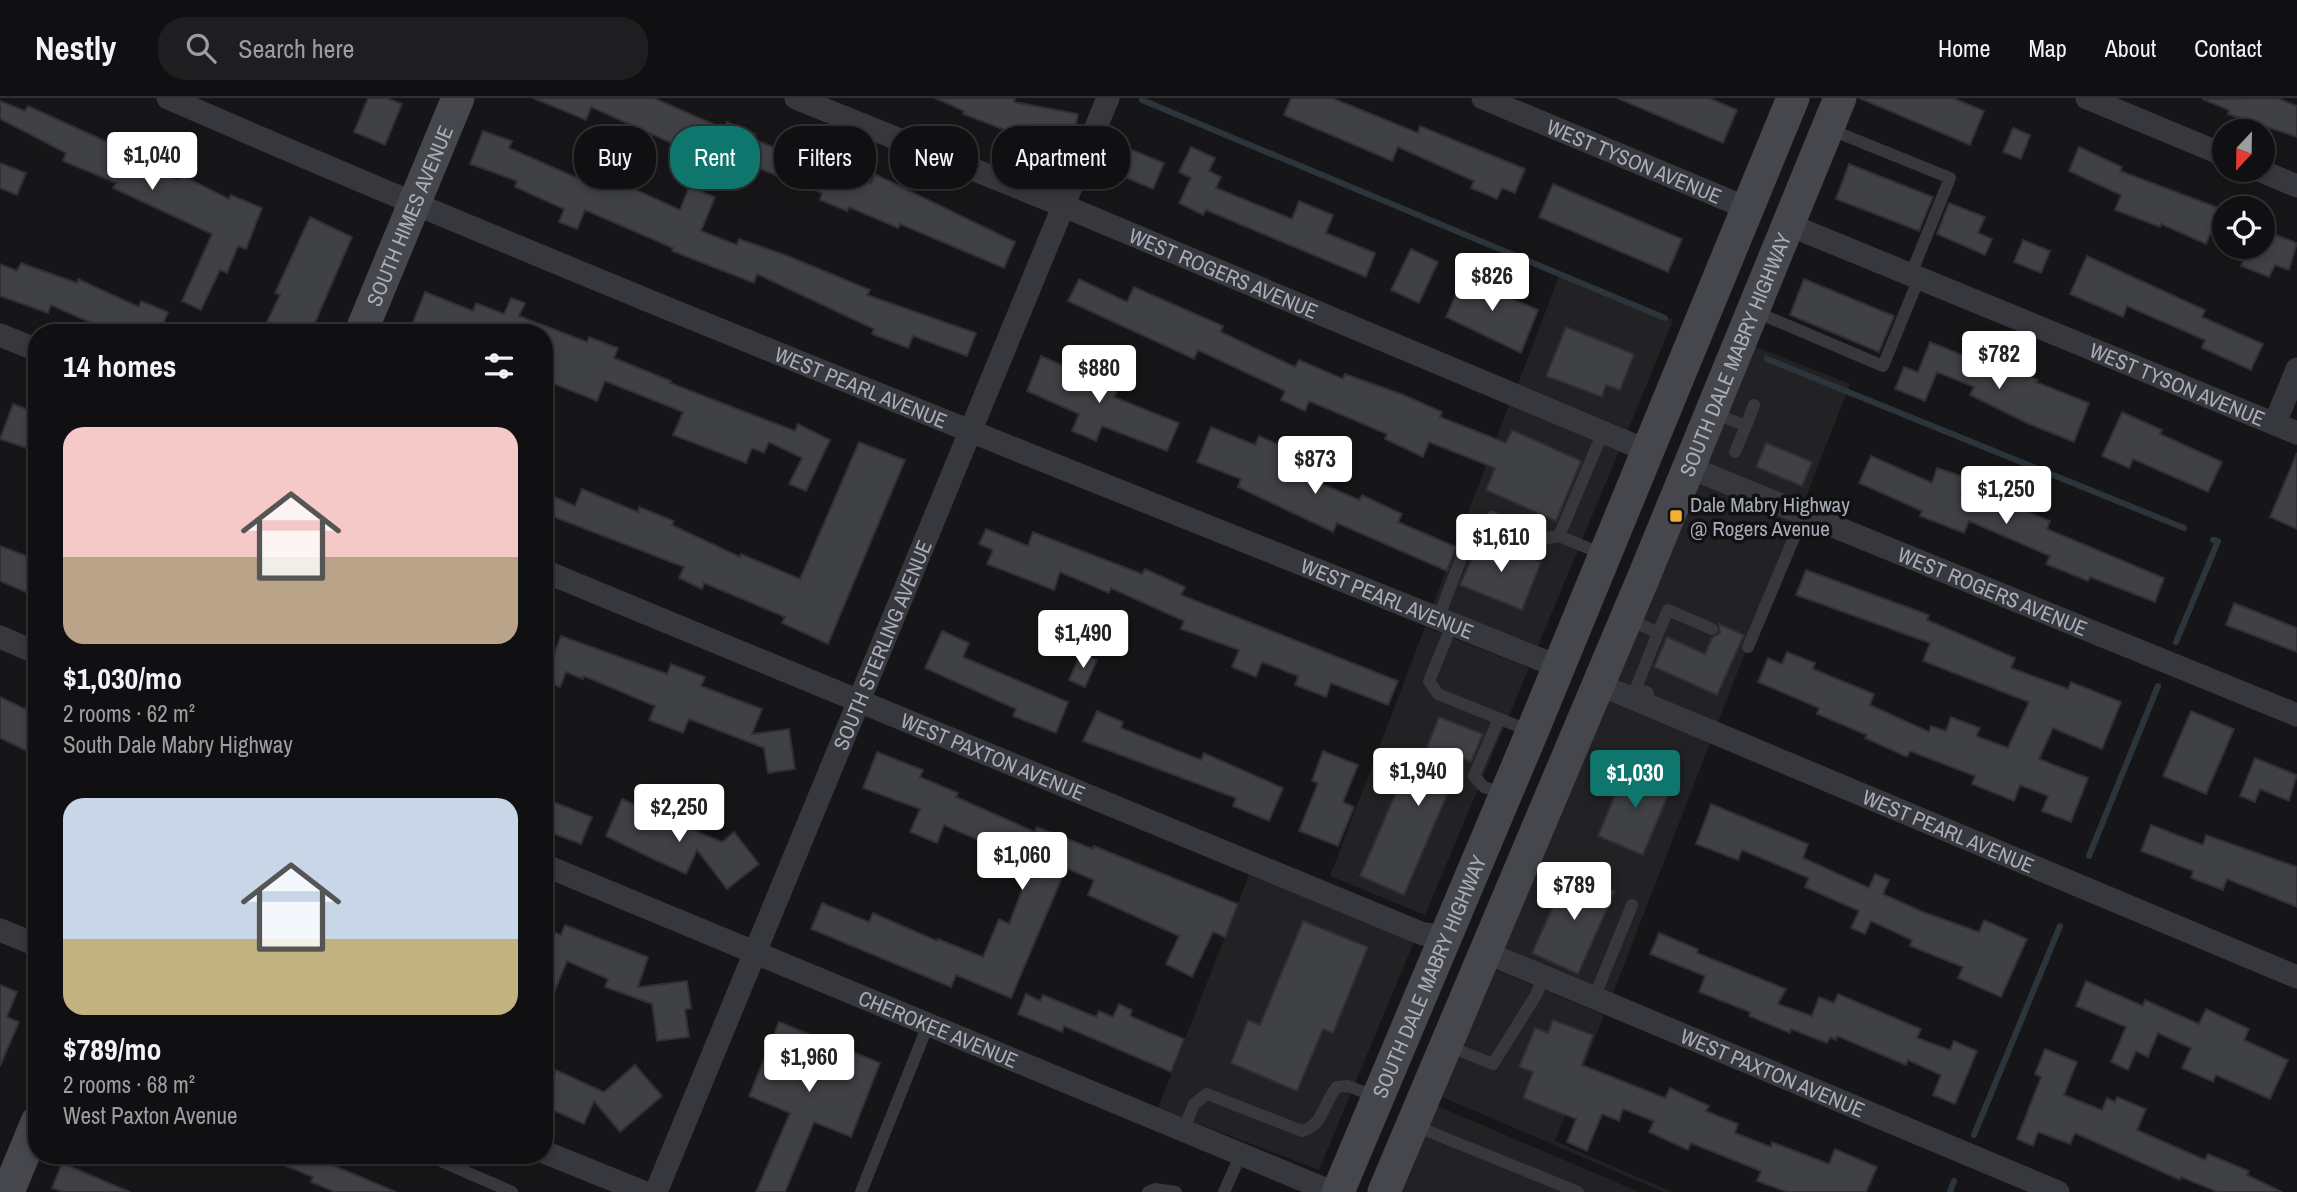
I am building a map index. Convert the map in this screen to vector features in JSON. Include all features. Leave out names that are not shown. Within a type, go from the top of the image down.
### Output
[{"type":"main road","name":"SOUTH HIMES AVENUE","points":[[364,324],[458,98]]},
{"type":"main road","name":"SOUTH DALE MABRY HIGHWAY","points":[[1338,1192],[1532,732],[1793,98]]},
{"type":"main road","name":"SOUTH DALE MABRY HIGHWAY","points":[[1384,1192],[1645,574],[1830,113],[1840,98]]},
{"type":"main road","points":[[1688,467],[1676,455],[1675,435],[1697,334]]},
{"type":"main road","points":[[1645,574],[1663,482],[1660,468],[1648,451]]},
{"type":"main road","points":[[1485,952],[1472,941],[1470,920],[1492,826]]},
{"type":"main road","points":[[1442,1054],[1454,973],[1454,951],[1446,936]]},
{"type":"main road","points":[[8,1192],[28,1144]]},
{"type":"street","name":"WEST PEARL AVENUE","points":[[168,98],[413,205],[971,433],[1559,667]]},
{"type":"street","name":"WEST ROGERS AVENUE","points":[[796,98],[1064,206],[1648,451]]},
{"type":"street","name":"SOUTH STERLING AVENUE","points":[[656,1192],[1108,98]]},
{"type":"street","name":"WEST TYSON AVENUE","points":[[1483,98],[1746,208]]},
{"type":"street","points":[[2087,98],[2212,150]]},
{"type":"street","points":[[2275,177],[2297,186]]},
{"type":"street","name":"WEST TYSON AVENUE","points":[[1787,224],[2297,433]]},
{"type":"street","points":[[0,335],[28,346]]},
{"type":"street","points":[[2274,423],[2297,369]]},
{"type":"street","name":"WEST ROGERS AVENUE","points":[[1688,467],[2297,715]]},
{"type":"street","name":"WEST PAXTON AVENUE","points":[[553,575],[861,699],[1423,934],[1446,936]]},
{"type":"street","points":[[0,637],[28,649]]},
{"type":"street","name":"WEST PEARL AVENUE","points":[[1598,684],[2297,977]]},
{"type":"street","name":"CHEROKEE AVENUE","points":[[553,869],[1332,1192]]},
{"type":"street","points":[[0,930],[28,941]]},
{"type":"street","name":"WEST PAXTON AVENUE","points":[[1485,952],[2059,1192]]},
{"type":"street","points":[[553,1156],[643,1192]]},
{"type":"lane","points":[[1752,311],[1883,366],[1950,178],[1830,113]]},
{"type":"lane","points":[[1735,452],[1754,405]]},
{"type":"lane","points":[[1711,412],[1746,426]]},
{"type":"lane","points":[[1559,536],[1603,432]]},
{"type":"lane","points":[[1748,647],[1804,514]]},
{"type":"lane","points":[[1532,732],[1438,694],[1429,681],[1470,535],[1492,517],[1547,538],[1559,536],[1605,555]]},
{"type":"lane","points":[[1701,727],[1705,718],[1636,688],[1668,610],[1712,629]]},
{"type":"lane","points":[[1626,617],[1658,632]]},
{"type":"lane","points":[[1499,719],[1475,776],[1484,787],[1505,795]]},
{"type":"lane","points":[[1594,998],[1632,905]]},
{"type":"lane","points":[[1442,1054],[1493,1064],[1536,995],[1544,977]]},
{"type":"lane","points":[[861,1192],[928,1025]]},
{"type":"lane","points":[[1184,1131],[1194,1104],[1207,1094],[1302,1131],[1313,1128],[1319,1121],[1337,1087],[1348,1086],[1377,1098]]},
{"type":"lane","points":[[1413,1124],[1578,1192]]},
{"type":"lane","points":[[1224,1192],[1241,1154]]},
{"type":"lane","points":[[448,1164],[512,1192]]},
{"type":"lane","points":[[1148,1192],[1155,1189],[1176,1192]]},
{"type":"shaded area","points":[[1559,276],[1673,320],[1628,430],[1518,384]]},
{"type":"shaded area","points":[[1754,346],[1850,384],[1804,502],[1704,461]]},
{"type":"shaded area","points":[[1509,405],[1619,451],[1538,646],[1433,605]]},
{"type":"shaded area","points":[[1695,483],[1796,523],[1718,722],[1612,677]]},
{"type":"shaded area","points":[[1425,627],[1529,668],[1425,915],[1330,876]]},
{"type":"shaded area","points":[[1603,699],[1710,743],[1613,993],[1498,945]]},
{"type":"shaded area","points":[[1251,870],[1416,937],[1319,1170],[1158,1108]]},
{"type":"shaded area","points":[[1489,967],[1604,1015],[1555,1141],[1672,1192],[1664,1192],[1440,1096]]},
{"type":"shaded area","points":[[1438,1106],[1639,1192],[1402,1192]]},
{"type":"building","points":[[368,98],[387,98],[402,104],[385,145],[354,132]]},
{"type":"building","points":[[533,98],[654,98],[717,126],[670,126],[670,142],[656,136],[656,126],[634,126],[591,107],[586,120]]},
{"type":"building","points":[[935,98],[1015,98],[1014,102],[1078,114],[1076,126],[994,126],[963,114],[964,111]]},
{"type":"building","points":[[1291,98],[1332,98],[1418,133],[1420,126],[1525,169],[1515,193],[1502,188],[1497,199],[1471,188],[1474,181],[1398,147],[1392,161],[1284,115]]},
{"type":"building","points":[[1617,98],[1709,98],[1737,110],[1723,143]]},
{"type":"building","points":[[1859,98],[1953,98],[1984,111],[1970,145]]},
{"type":"building","points":[[2277,98],[2297,106],[2297,137],[2275,130],[2275,119],[2243,119],[2202,99]]},
{"type":"building","points":[[0,101],[25,111],[28,106],[114,145],[178,180],[181,175],[229,199],[231,195],[262,208],[246,249],[238,246],[227,273],[220,270],[201,310],[182,301],[212,234],[113,188],[116,183],[63,161],[66,153],[0,119]]},
{"type":"building","points":[[2013,128],[2030,135],[2021,159],[2003,152]]},
{"type":"building","points":[[483,131],[512,141],[509,148],[574,177],[574,189],[634,189],[680,210],[688,189],[694,189],[715,197],[701,231],[737,245],[739,239],[788,256],[870,290],[867,295],[976,333],[967,356],[913,336],[908,348],[872,334],[874,329],[757,274],[754,283],[672,251],[673,248],[585,210],[577,229],[559,222],[564,209],[515,187],[517,181],[470,164]]},
{"type":"building","points":[[760,142],[774,147],[774,174],[760,169]]},
{"type":"building","points":[[1191,147],[1215,158],[1209,171],[1221,177],[1216,188],[1292,219],[1299,201],[1333,215],[1326,233],[1375,253],[1366,277],[1206,210],[1203,215],[1179,203],[1191,178],[1179,172]]},
{"type":"building","points":[[2079,147],[2122,167],[2120,171],[2212,206],[2212,232],[2206,244],[2161,224],[2160,227],[2115,210],[2121,195],[2069,171]]},
{"type":"building","points":[[1132,150],[1164,163],[1153,189],[1130,179]]},
{"type":"building","points":[[0,163],[26,173],[17,195],[0,188]]},
{"type":"building","points":[[1849,164],[1933,197],[1919,231],[1836,199]]},
{"type":"building","points":[[876,174],[890,181],[890,189],[906,189],[1015,242],[1004,268],[900,224],[898,228],[849,207],[847,211],[820,200],[822,193],[812,189],[876,189]]},
{"type":"building","points":[[1553,184],[1682,239],[1668,272],[1539,217]]},
{"type":"building","points":[[1949,203],[1985,217],[1978,233],[1992,239],[1985,255],[1937,234]]},
{"type":"building","points":[[310,217],[352,237],[314,324],[266,324],[280,295],[275,293]]},
{"type":"building","points":[[2275,235],[2297,243],[2289,270],[2275,265],[2269,277],[2241,266],[2244,259],[2275,259]]},
{"type":"building","points":[[2023,240],[2050,251],[2041,273],[2014,262]]},
{"type":"building","points":[[1411,249],[1438,262],[1419,303],[1391,290]]},
{"type":"building","points":[[2087,256],[2205,310],[2202,317],[2263,344],[2251,370],[2202,348],[2205,340],[2127,306],[2123,317],[2070,294]]},
{"type":"building","points":[[21,263],[77,283],[78,279],[139,307],[141,301],[168,312],[163,324],[94,324],[51,305],[48,313],[0,296],[0,264],[17,271]]},
{"type":"building","points":[[1466,271],[1496,285],[1494,291],[1538,310],[1521,353],[1446,317]]},
{"type":"building","points":[[1079,279],[1127,302],[1134,287],[1223,326],[1221,332],[1295,367],[1299,360],[1343,379],[1345,374],[1404,395],[1442,412],[1440,417],[1506,443],[1512,430],[1581,461],[1556,521],[1486,490],[1495,468],[1429,442],[1423,457],[1385,439],[1387,434],[1309,401],[1305,411],[1281,400],[1285,391],[1198,350],[1194,359],[1068,301]]},
{"type":"building","points":[[1804,279],[1894,316],[1879,352],[1790,315]]},
{"type":"building","points":[[425,292],[473,311],[476,303],[504,314],[511,298],[525,303],[519,316],[540,324],[412,324]]},
{"type":"building","points":[[1566,327],[1634,354],[1620,390],[1606,385],[1602,397],[1546,376]]},
{"type":"building","points":[[553,329],[587,342],[589,337],[618,348],[614,358],[671,381],[670,383],[795,431],[798,424],[830,440],[806,491],[789,484],[802,458],[769,442],[764,453],[752,448],[746,463],[673,435],[683,412],[605,381],[597,401],[553,384]]},
{"type":"building","points":[[1930,342],[1984,364],[1987,357],[2038,380],[2036,382],[2089,403],[2074,442],[2029,424],[1970,395],[1974,387],[1937,372],[1925,401],[1895,389],[1904,367],[1918,372]]},
{"type":"building","points":[[1041,356],[1094,379],[1097,372],[1121,382],[1114,397],[1179,423],[1167,451],[1102,426],[1096,441],[1072,431],[1079,414],[1027,391]]},
{"type":"building","points":[[13,404],[28,410],[26,448],[0,439]]},
{"type":"building","points":[[2122,412],[2162,430],[2160,434],[2222,462],[2208,492],[2133,459],[2129,468],[2102,456]]},
{"type":"building","points":[[1211,427],[1255,445],[1259,436],[1300,454],[1293,471],[1359,500],[1362,495],[1402,514],[1398,522],[1456,547],[1447,571],[1337,523],[1333,532],[1238,487],[1241,479],[1197,462]]},
{"type":"building","points":[[859,442],[905,460],[828,644],[782,623],[785,617],[704,583],[702,589],[679,578],[684,567],[553,516],[553,496],[575,506],[582,489],[638,512],[639,507],[674,521],[672,525],[740,557],[741,554],[800,579]]},
{"type":"building","points":[[1766,443],[1812,462],[1802,486],[1756,467]]},
{"type":"building","points":[[2297,453],[2297,529],[2270,517]]},
{"type":"building","points":[[1871,456],[1932,483],[1937,468],[1967,478],[1961,495],[1999,509],[2003,501],[2050,521],[2047,529],[2164,578],[2155,602],[2090,577],[2088,581],[2046,564],[2050,556],[1969,521],[1964,533],[1920,516],[1922,511],[1859,483]]},
{"type":"building","points":[[986,529],[1028,546],[1033,532],[1142,574],[1145,569],[1185,587],[1181,595],[1398,681],[1388,705],[1331,683],[1326,697],[1295,685],[1298,676],[1262,662],[1256,677],[1232,667],[1239,650],[1181,629],[1184,621],[1111,588],[1109,593],[1060,572],[1054,590],[987,564],[993,550],[979,544]]},
{"type":"building","points":[[1481,537],[1541,562],[1522,610],[1460,585]]},
{"type":"building","points":[[0,546],[28,557],[28,593],[0,581]]},
{"type":"building","points":[[1806,570],[1929,615],[1927,620],[2015,658],[2011,668],[2068,689],[2071,682],[2121,702],[2102,749],[2053,728],[2039,759],[2088,778],[2071,822],[2042,811],[2048,796],[2020,785],[2014,801],[1972,784],[1975,776],[1910,751],[1907,757],[1865,738],[1867,735],[1817,714],[1819,708],[1758,682],[1768,658],[1782,664],[1787,652],[1815,663],[1813,669],[1874,694],[1870,705],[1929,732],[1931,726],[1946,731],[1951,717],[1980,728],[1976,736],[2008,748],[2029,702],[1923,661],[1930,643],[1796,595]]},
{"type":"building","points":[[2234,603],[2297,628],[2297,652],[2226,625]]},
{"type":"building","points":[[1719,624],[1744,635],[1717,695],[1654,667],[1667,637],[1705,654],[1712,638],[1720,633]]},
{"type":"building","points":[[942,631],[969,643],[963,657],[1068,702],[1056,733],[1013,716],[1016,709],[925,668]]},
{"type":"building","points":[[561,636],[667,674],[671,664],[705,677],[701,686],[762,709],[752,734],[789,729],[795,769],[768,773],[764,748],[689,719],[683,733],[649,720],[655,706],[584,676],[583,679],[566,672],[560,687],[553,684],[553,657]]},
{"type":"building","points":[[1081,653],[1097,660],[1085,687],[1069,680]]},
{"type":"building","points":[[0,697],[25,709],[28,703],[28,752],[0,738]]},
{"type":"building","points":[[1097,711],[1123,722],[1121,728],[1201,760],[1204,753],[1283,788],[1269,821],[1233,806],[1236,798],[1083,741]]},
{"type":"building","points":[[2191,711],[2234,729],[2206,794],[2163,776]]},
{"type":"building","points":[[1439,717],[1483,734],[1471,762],[1458,757],[1444,793],[1447,795],[1404,895],[1360,876],[1403,776],[1414,780]]},
{"type":"building","points":[[1323,751],[1358,765],[1343,802],[1354,807],[1338,846],[1299,831],[1318,783],[1312,781]]},
{"type":"building","points":[[877,752],[923,770],[920,777],[958,793],[956,797],[1035,832],[1037,827],[1093,849],[1094,846],[1238,904],[1225,937],[1213,932],[1192,977],[1166,964],[1179,936],[1088,895],[1094,880],[1066,868],[1011,998],[956,975],[951,987],[811,929],[822,903],[869,922],[873,913],[937,941],[938,939],[983,957],[999,919],[1009,924],[1035,856],[1004,843],[1001,850],[944,825],[937,843],[910,832],[920,809],[863,788]]},
{"type":"building","points":[[2255,758],[2297,775],[2289,801],[2260,789],[2255,802],[2240,796]]},
{"type":"building","points":[[1627,765],[1673,783],[1643,855],[1598,836]]},
{"type":"building","points":[[622,799],[722,842],[734,832],[759,864],[727,889],[697,850],[686,874],[653,859],[606,836]]},
{"type":"building","points":[[553,802],[592,817],[581,844],[553,833]]},
{"type":"building","points":[[1711,804],[1808,844],[1803,858],[1869,888],[1875,874],[1889,880],[1883,894],[1923,912],[1979,932],[1984,920],[2027,939],[2001,997],[1958,978],[1963,967],[1910,946],[1912,940],[1871,921],[1865,934],[1851,928],[1859,911],[1805,887],[1809,878],[1742,850],[1738,860],[1696,844]]},
{"type":"building","points":[[2151,825],[2203,845],[2206,835],[2297,867],[2297,907],[2227,879],[2223,890],[2191,878],[2193,871],[2141,851]]},
{"type":"building","points":[[1569,871],[1615,891],[1578,974],[1532,953]]},
{"type":"building","points":[[1303,921],[1368,947],[1333,1033],[1323,1029],[1297,1091],[1231,1063],[1248,1020],[1260,1025]]},
{"type":"building","points":[[565,925],[648,957],[638,987],[687,981],[691,1008],[685,1010],[689,1037],[657,1041],[652,1004],[605,987],[608,979],[567,961],[553,995],[553,932],[561,935]]},
{"type":"building","points":[[1659,933],[1698,949],[1697,953],[1786,989],[1778,1004],[1812,1016],[1819,997],[1834,1003],[1838,994],[1921,1029],[1917,1038],[1950,1050],[1954,1041],[1977,1051],[1955,1104],[1933,1095],[1941,1075],[1908,1060],[1906,1065],[1837,1036],[1836,1040],[1830,1037],[1827,1043],[1791,1029],[1790,1033],[1749,1016],[1750,1012],[1699,992],[1705,976],[1650,954]]},
{"type":"building","points":[[2086,981],[2143,1006],[2145,1000],[2199,1024],[2206,1009],[2249,1029],[2244,1040],[2288,1060],[2270,1099],[2216,1075],[2213,1082],[2182,1068],[2191,1048],[2158,1033],[2148,1057],[2136,1051],[2128,1070],[2111,1062],[2126,1027],[2076,1006]]},
{"type":"building","points":[[0,985],[17,992],[7,1017],[19,1022],[0,1066]]},
{"type":"building","points":[[1026,994],[1040,1001],[1043,995],[1096,1017],[1099,1011],[1113,1017],[1119,1004],[1132,1010],[1130,1016],[1184,1039],[1171,1072],[1064,1026],[1062,1032],[1018,1014]]},
{"type":"building","points":[[1553,1020],[1593,1035],[1582,1065],[1665,1098],[1670,1088],[1709,1106],[1706,1111],[1738,1124],[1735,1133],[1771,1147],[1772,1142],[1829,1164],[1835,1149],[1877,1167],[1866,1192],[1787,1192],[1757,1181],[1761,1171],[1691,1143],[1688,1150],[1649,1132],[1654,1121],[1623,1109],[1619,1121],[1602,1114],[1587,1151],[1567,1142],[1576,1119],[1523,1098],[1533,1072],[1519,1067],[1535,1028],[1548,1033]]},
{"type":"building","points":[[779,1022],[880,1063],[851,1137],[814,1122],[785,1192],[756,1192],[790,1113],[749,1096]]},
{"type":"building","points":[[2045,1049],[2077,1062],[2064,1095],[2102,1110],[2107,1098],[2115,1102],[2117,1097],[2146,1109],[2137,1130],[2205,1160],[2208,1154],[2249,1171],[2247,1175],[2282,1192],[2218,1192],[2181,1177],[2180,1180],[2075,1133],[2070,1144],[2038,1132],[2033,1146],[2017,1139],[2041,1077],[2035,1074]]},
{"type":"building","points":[[635,1065],[662,1096],[620,1132],[594,1101],[584,1124],[553,1110],[553,1077],[556,1070],[604,1092]]},
{"type":"building","points":[[62,1164],[64,1164],[130,1192],[63,1192],[52,1188]]},
{"type":"building","points":[[281,1164],[330,1164],[396,1192],[335,1192],[311,1182],[313,1177]]},
{"type":"waterway","points":[[1142,100],[1665,318]]},
{"type":"waterway","points":[[1767,359],[2184,528]]},
{"type":"waterway","points":[[2176,642],[2218,541],[2213,540]]},
{"type":"waterway","points":[[2089,856],[2158,686]]},
{"type":"waterway","points":[[1974,1135],[2060,926]]},
{"type":"waterway","points":[[1950,1192],[1954,1181]]},
{"type":"place","name":"Dale Mabry Highway @ Rogers Avenue","points":[[1676,516]]}]
